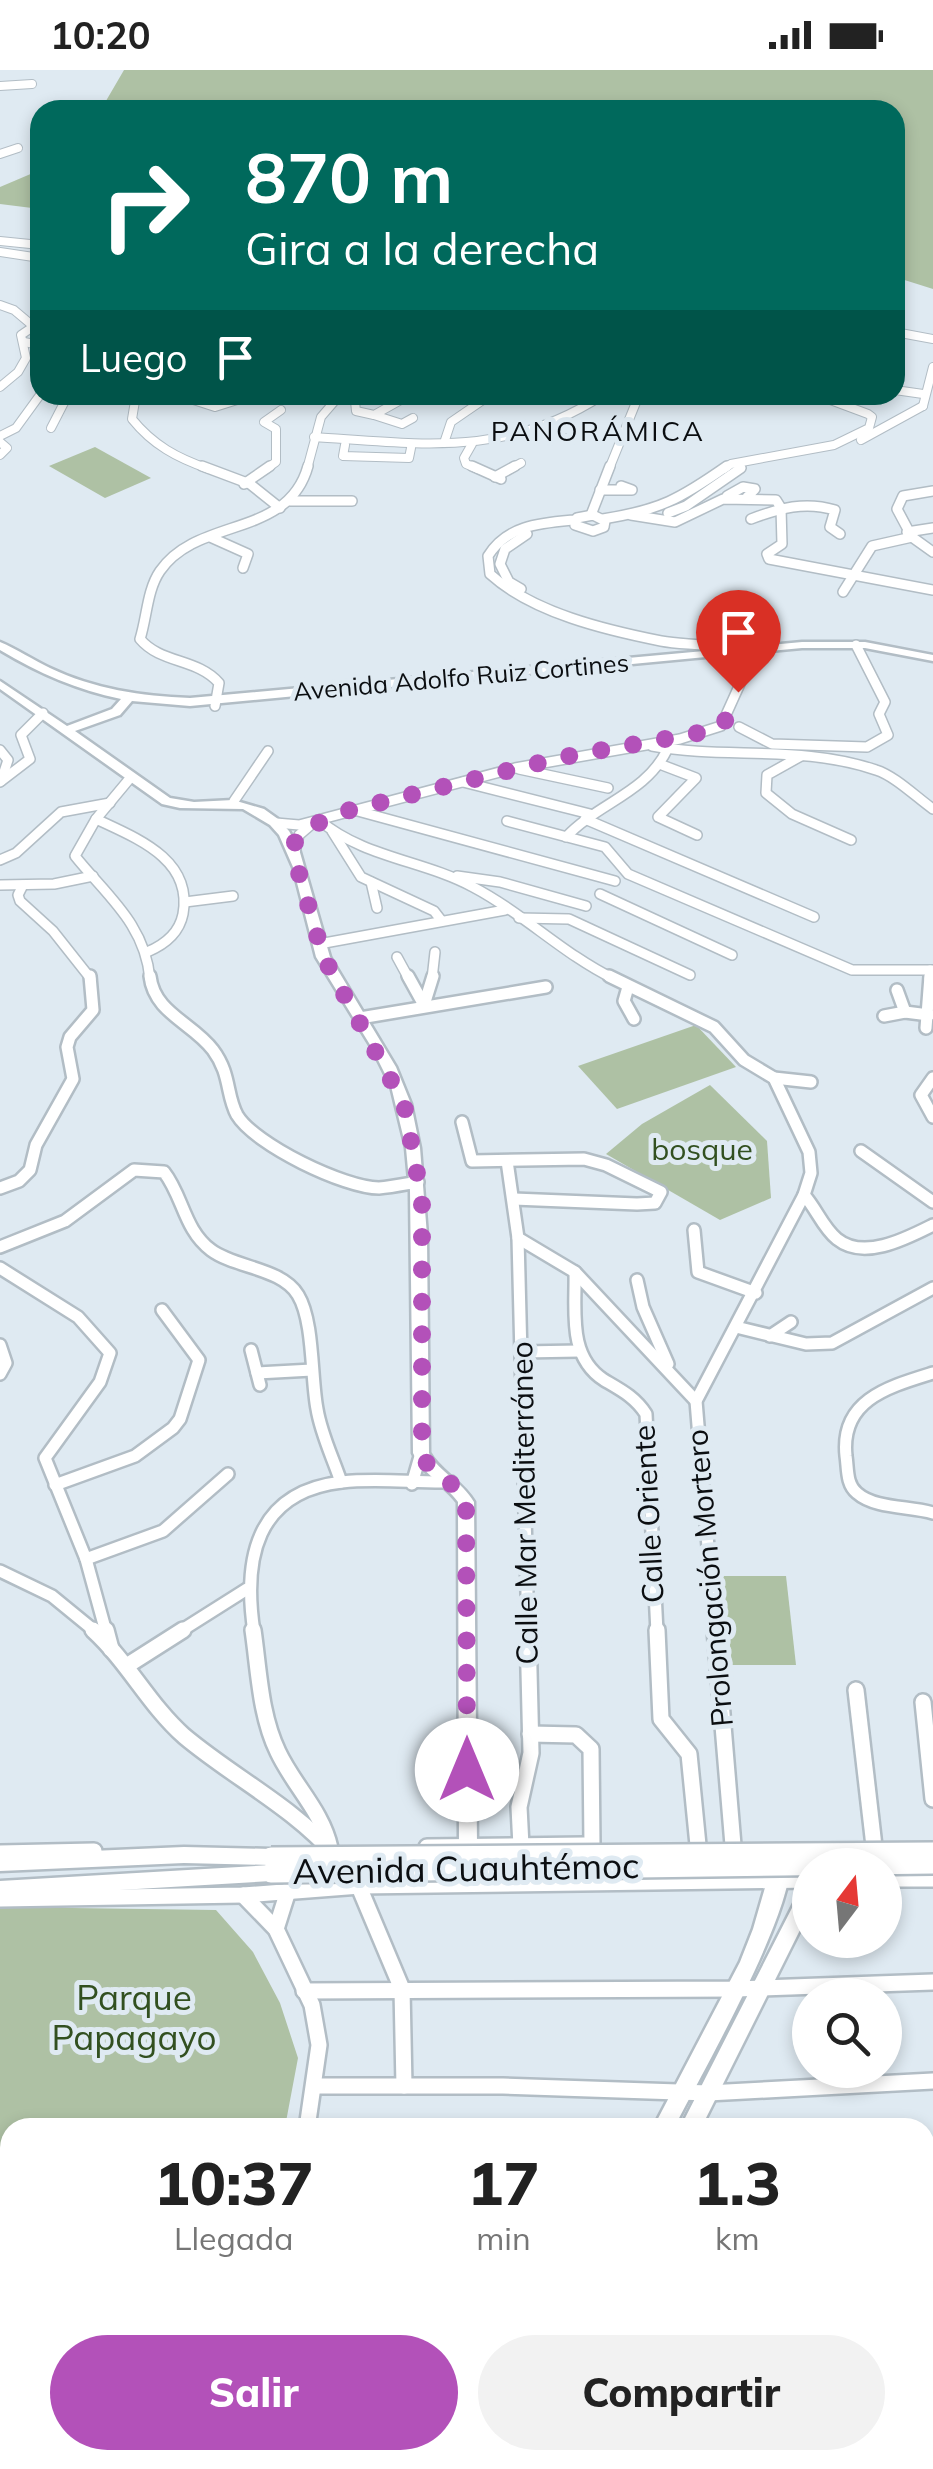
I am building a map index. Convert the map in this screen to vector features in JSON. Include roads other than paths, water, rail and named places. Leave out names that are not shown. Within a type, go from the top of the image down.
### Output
[{"type":"main road","name":"Avenida Adolfo Ruiz Cortines","points":[[0,645],[50,675],[127,701]]},
{"type":"main road","name":"Avenida Adolfo Ruiz Cortines","points":[[0,652],[44,679],[108,699],[168,707],[738,654],[856,647],[933,661]]},
{"type":"main road","points":[[0,684],[174,804],[234,802],[276,823],[294,856],[323,956],[404,1104],[422,1200],[422,1453],[431,1469],[453,1482],[466,1502],[468,1846]]},
{"type":"main road","points":[[108,699],[110,714]]},
{"type":"main road","points":[[68,730],[110,714],[127,701]]},
{"type":"main road","points":[[668,2118],[736,1989],[774,1903],[785,1845]]},
{"type":"main road","name":"Avenida Cuauhtémoc","points":[[0,1888],[271,1865],[933,1849]]},
{"type":"main road","name":"Avenida Cuauhtémoc","points":[[1,1851],[184,1855],[271,1865],[933,1864]]},
{"type":"main road","points":[[695,2118],[792,1927]]},
{"type":"street","points":[[0,86],[32,84]]},
{"type":"street","points":[[0,154],[18,148]]},
{"type":"street","points":[[0,241],[30,248]]},
{"type":"street","points":[[0,252],[30,250]]},
{"type":"street","points":[[0,305],[30,320]]},
{"type":"street","points":[[0,387],[22,367],[26,358],[21,335],[30,329]]},
{"type":"street","points":[[905,334],[933,339]]},
{"type":"street","points":[[24,342],[30,343]]},
{"type":"street","points":[[923,406],[932,369]]},
{"type":"street","points":[[905,391],[923,394]]},
{"type":"street","points":[[0,455],[7,448],[2,436],[31,405]]},
{"type":"street","points":[[52,428],[64,405]]},
{"type":"street","points":[[134,405],[132,418],[160,449],[270,494],[280,508]]},
{"type":"street","points":[[217,702],[218,683],[212,672],[156,654],[140,639],[159,571],[173,556],[290,502],[301,483],[323,414],[332,405]]},
{"type":"street","points":[[355,405],[356,411],[402,424],[413,418]]},
{"type":"street","points":[[374,415],[392,405]]},
{"type":"street","points":[[444,443],[451,422],[476,405]]},
{"type":"street","points":[[314,438],[496,442],[542,427],[584,405]]},
{"type":"street","points":[[276,823],[300,825],[459,781],[705,734],[721,726],[749,664],[724,643],[661,635],[578,611],[518,588],[503,574],[501,556],[512,543],[591,515],[636,405]]},
{"type":"street","points":[[631,515],[644,519],[686,506],[741,468],[834,445],[869,428],[872,418],[841,405]]},
{"type":"street","points":[[923,406],[933,412]]},
{"type":"street","points":[[575,523],[593,531],[604,522],[677,501],[721,469],[842,448],[923,406]]},
{"type":"street","points":[[244,484],[276,462],[276,429],[264,422],[281,410]]},
{"type":"street","points":[[542,427],[566,439]]},
{"type":"street","points":[[377,457],[380,440]]},
{"type":"street","points":[[472,444],[464,458],[466,464],[498,478],[521,462]]},
{"type":"street","points":[[345,446],[344,456],[409,458],[411,448]]},
{"type":"street","points":[[600,490],[632,490],[622,486]]},
{"type":"street","points":[[933,491],[902,496],[897,509],[910,534],[933,552]]},
{"type":"street","points":[[591,515],[604,522],[682,520],[723,499],[776,500],[782,544],[768,554],[769,559],[933,590]]},
{"type":"street","points":[[290,502],[352,502]]},
{"type":"street","points":[[751,519],[780,508],[821,505],[836,511],[830,527],[840,534]]},
{"type":"street","points":[[843,592],[872,546],[933,528]]},
{"type":"street","points":[[210,537],[248,554],[244,568]]},
{"type":"street","points":[[739,727],[772,744],[867,747],[888,736],[878,714],[886,702],[856,647]]},
{"type":"street","points":[[1,781],[30,759],[21,734],[43,713]]},
{"type":"street","points":[[648,745],[667,750],[803,756],[887,773],[933,809]]},
{"type":"street","points":[[812,745],[803,756],[768,775],[766,792],[792,814],[851,840]]},
{"type":"street","points":[[0,750],[8,760],[1,781]]},
{"type":"street","points":[[566,837],[662,765],[667,750]]},
{"type":"street","points":[[234,802],[268,751]]},
{"type":"street","points":[[662,765],[696,778],[658,817],[697,835]]},
{"type":"street","points":[[515,768],[608,788]]},
{"type":"street","points":[[132,777],[96,820],[75,856],[114,896],[147,952],[154,998],[211,1047],[228,1074],[235,1112],[252,1134],[338,1179],[377,1188],[418,1182]]},
{"type":"street","points":[[459,781],[588,817],[814,917]]},
{"type":"street","points":[[0,860],[15,854],[52,816],[110,803]]},
{"type":"street","points":[[350,810],[615,882]]},
{"type":"street","points":[[96,820],[173,863],[184,880],[186,902],[176,933],[168,942],[147,952]]},
{"type":"street","points":[[318,820],[332,832],[406,865],[500,882],[586,906]]},
{"type":"street","points":[[294,856],[299,835],[318,820]]},
{"type":"street","points":[[507,821],[609,849],[628,874],[852,970],[931,970],[926,1028]]},
{"type":"street","points":[[332,832],[354,871],[434,911],[441,920]]},
{"type":"street","points":[[569,919],[628,874]]},
{"type":"street","points":[[0,885],[54,884],[93,876]]},
{"type":"street","points":[[453,876],[566,953],[628,987],[700,1018],[714,1027],[744,1060],[774,1078],[811,1082]]},
{"type":"street","points":[[370,882],[377,908]]},
{"type":"street","points":[[0,1188],[19,1181],[30,1170],[36,1145],[73,1079],[67,1048],[70,1036],[94,1010],[91,978],[53,931],[20,901],[18,895],[23,886]]},
{"type":"street","points":[[600,894],[732,955]]},
{"type":"street","points":[[186,902],[233,896]]},
{"type":"street","points":[[320,944],[506,910]]},
{"type":"street","points":[[519,918],[569,919],[690,975]]},
{"type":"street","points":[[424,1006],[434,974],[435,952]]},
{"type":"street","points":[[397,957],[424,1006]]},
{"type":"street","points":[[360,1018],[546,987]]},
{"type":"street","points":[[628,987],[624,1001],[634,1020]]},
{"type":"street","points":[[896,990],[905,1012]]},
{"type":"street","points":[[884,1016],[905,1012],[929,1015]]},
{"type":"street","points":[[774,1078],[810,1152],[811,1173],[804,1195],[819,1209],[837,1240],[855,1247],[908,1238],[933,1225]]},
{"type":"street","points":[[930,1110],[923,1088],[933,1078]]},
{"type":"street","points":[[462,1122],[472,1161],[596,1161],[661,1192],[655,1204],[630,1206],[559,1198],[514,1198]]},
{"type":"street","points":[[861,1151],[933,1202]]},
{"type":"street","name":"Calle Mar Mediterráneo","points":[[507,1161],[518,1238],[531,1753],[519,1807],[521,1846]]},
{"type":"street","points":[[0,1247],[65,1221],[124,1175],[156,1168],[171,1177],[188,1224],[211,1250],[284,1282],[298,1294],[304,1312],[317,1412],[340,1482]]},
{"type":"street","name":"Prolongación Mortero","points":[[733,1845],[696,1401],[804,1195]]},
{"type":"street","points":[[694,1230],[698,1272],[756,1293]]},
{"type":"street","points":[[518,1238],[576,1272],[696,1401]]},
{"type":"street","points":[[0,1268],[28,1282],[102,1337],[110,1353],[101,1380],[45,1458],[86,1559],[111,1648]]},
{"type":"street","points":[[522,1352],[579,1350],[576,1272]]},
{"type":"street","points":[[637,1280],[643,1307],[672,1373]]},
{"type":"street","points":[[736,1327],[806,1344],[832,1343],[933,1288]]},
{"type":"street","points":[[55,1485],[135,1456],[180,1419],[199,1360],[162,1310]]},
{"type":"street","points":[[770,1336],[791,1322]]},
{"type":"street","points":[[0,1344],[6,1363],[0,1374]]},
{"type":"street","points":[[250,1350],[259,1379],[312,1370]]},
{"type":"street","name":"Calle Oriente","points":[[579,1350],[587,1366],[631,1394],[646,1414],[661,1718],[689,1754],[698,1845]]},
{"type":"street","points":[[933,1373],[880,1394],[848,1422],[844,1435],[853,1491],[874,1502],[911,1504],[933,1513]]},
{"type":"street","points":[[412,1484],[422,1453]]},
{"type":"street","points":[[86,1559],[163,1531],[228,1474]]},
{"type":"street","points":[[330,1848],[328,1831],[275,1748],[266,1718],[247,1589],[250,1559],[269,1519],[296,1498],[340,1482],[453,1482]]},
{"type":"street","points":[[0,1571],[47,1592],[128,1665],[158,1708],[185,1736],[294,1813],[330,1848],[360,1886],[402,1989],[404,2086]]},
{"type":"street","points":[[128,1665],[247,1589]]},
{"type":"street","points":[[856,1690],[874,1846]]},
{"type":"street","points":[[923,1702],[933,1799]]},
{"type":"street","points":[[530,1734],[576,1735],[591,1749],[592,1845]]},
{"type":"street","points":[[1,1851],[592,1845],[933,1849]]},
{"type":"street","points":[[276,1929],[288,1891],[304,1865],[330,1848]]},
{"type":"street","points":[[902,1879],[933,1878]]},
{"type":"street","points":[[0,1900],[243,1895],[360,1886],[792,1879]]},
{"type":"street","points":[[243,1895],[276,1929],[317,2024],[315,2086],[309,2118]]},
{"type":"street","points":[[304,1991],[736,1989],[933,1982]]},
{"type":"street","points":[[315,2086],[708,2093],[933,2081]]},
{"type":"district","name":"PANORÁMICA","points":[[598,431]]},
{"type":"park label","name":"bosque","points":[[702,1150]]},
{"type":"park label","name":"Parque Papagayo","points":[[134,2018]]}]
